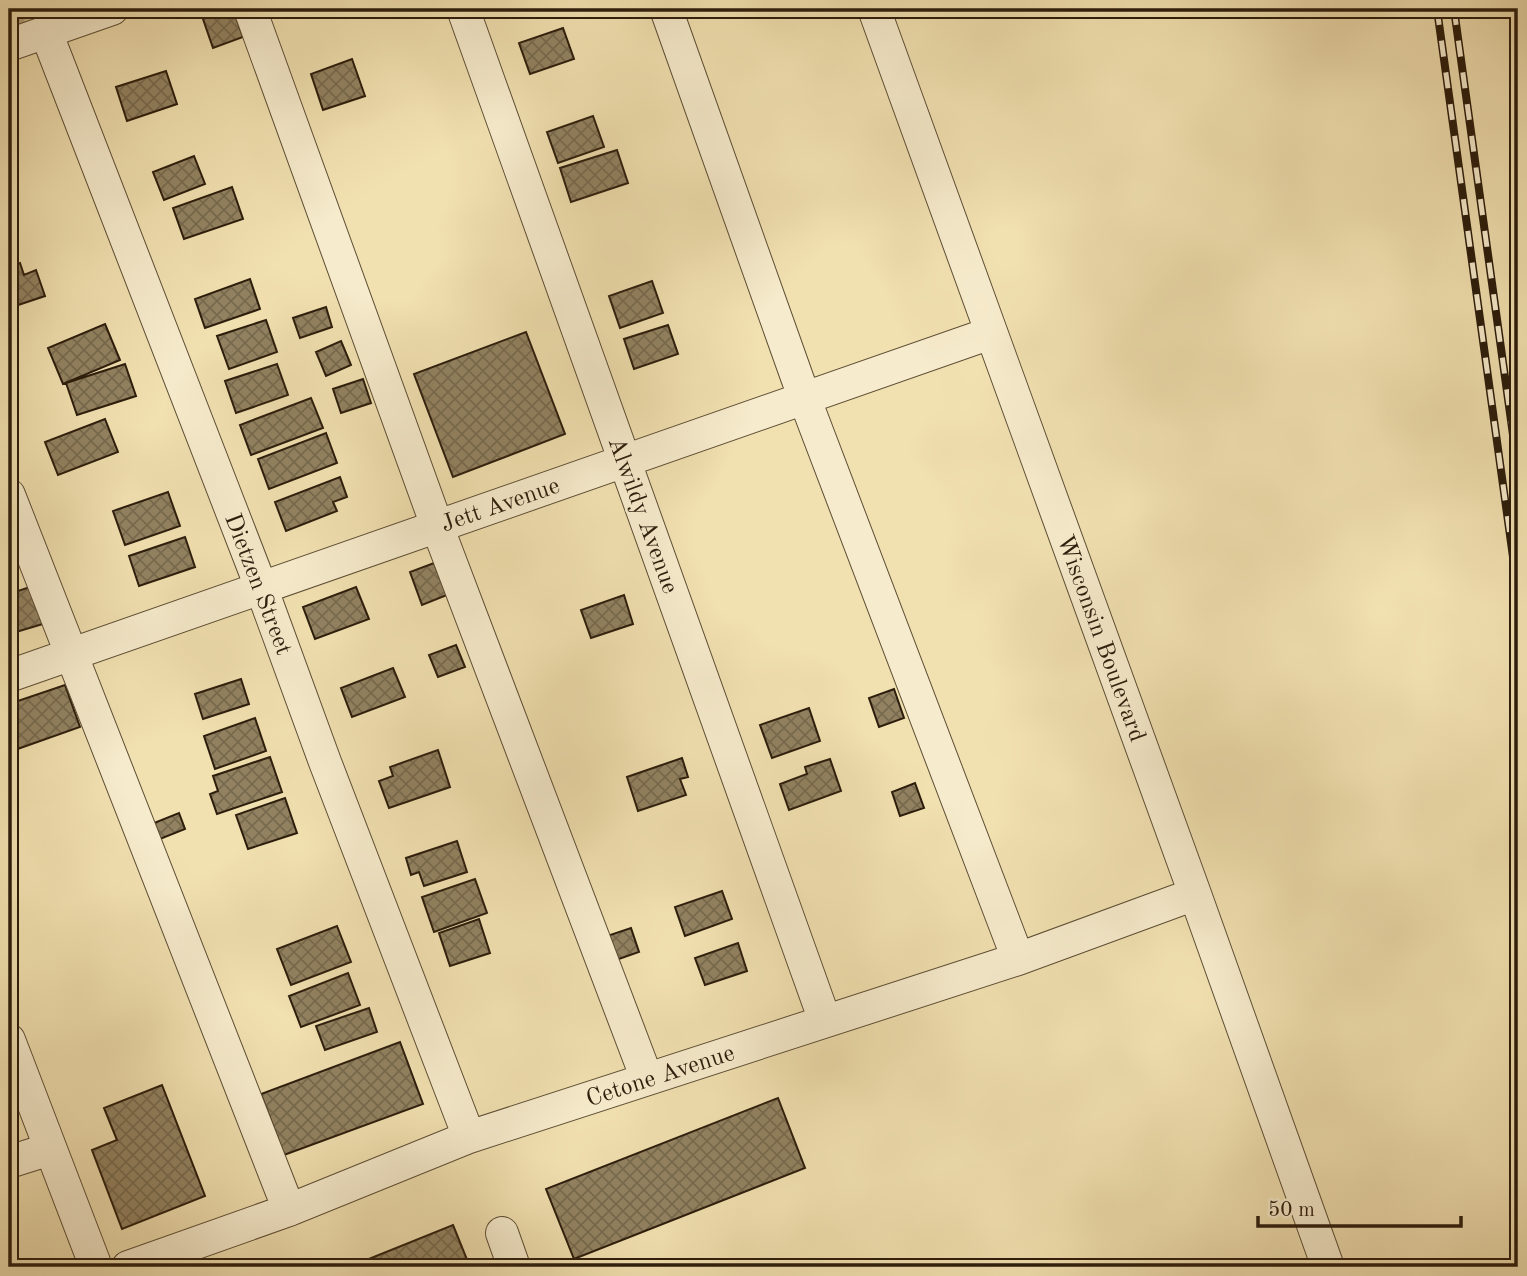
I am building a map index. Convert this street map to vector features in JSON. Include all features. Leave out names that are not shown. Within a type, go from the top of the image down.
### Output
[{"type":"street","points":[[9,45],[112,9]]},
{"type":"street","points":[[250,9],[437,526],[647,1079]]},
{"type":"street","name":"Alwildy Avenue","points":[[463,9],[825,1021]]},
{"type":"street","points":[[666,9],[804,397],[1018,959]]},
{"type":"street","name":"Wisconsin Boulevard","points":[[874,9],[1328,1267]]},
{"type":"street","name":"Dietzen Street","points":[[46,32],[261,587],[469,1137]]},
{"type":"street","name":"Jett Avenue","points":[[9,676],[991,333]]},
{"type":"street","points":[[9,495],[289,1210]]},
{"type":"street","name":"Cetone Avenue","points":[[128,1267],[289,1210],[469,1137],[1018,959],[1195,894]]},
{"type":"street","points":[[9,1041],[96,1267]]},
{"type":"street","points":[[9,1162],[50,1149]]},
{"type":"street","points":[[502,1233],[514,1267]]},
{"type":"green space","points":[[9,9],[112,9],[9,45]]},
{"type":"building","points":[[222,9],[233,9],[243,37],[213,48],[202,16]]},
{"type":"building","points":[[563,28],[574,59],[530,74],[519,43]]},
{"type":"building","points":[[352,59],[365,96],[323,110],[311,74]]},
{"type":"building","points":[[166,71],[177,104],[127,121],[116,87]]},
{"type":"building","points":[[593,116],[604,147],[558,163],[547,132]]},
{"type":"building","points":[[617,150],[628,183],[571,202],[560,168]]},
{"type":"building","points":[[194,156],[205,184],[164,200],[153,172]]},
{"type":"building","points":[[232,187],[243,219],[184,239],[173,208]]},
{"type":"building","points":[[20,263],[24,275],[36,270],[45,296],[9,308],[9,267]]},
{"type":"building","points":[[250,279],[260,309],[205,328],[195,299]]},
{"type":"building","points":[[652,281],[663,313],[620,328],[609,296]]},
{"type":"building","points":[[326,307],[332,327],[300,338],[293,318]]},
{"type":"building","points":[[266,320],[277,352],[229,369],[217,336]]},
{"type":"building","points":[[105,324],[120,360],[63,384],[48,348]]},
{"type":"building","points":[[668,325],[678,354],[634,369],[624,339]]},
{"type":"building","points":[[526,332],[565,434],[453,477],[414,374]]},
{"type":"building","points":[[341,341],[351,365],[326,376],[316,352]]},
{"type":"building","points":[[125,364],[136,396],[77,415],[66,383]]},
{"type":"building","points":[[277,364],[288,395],[236,413],[225,381]]},
{"type":"building","points":[[363,379],[371,403],[341,413],[333,389]]},
{"type":"building","points":[[311,398],[323,428],[251,455],[240,425]]},
{"type":"building","points":[[105,419],[118,452],[58,475],[45,442]]},
{"type":"building","points":[[326,433],[337,463],[269,489],[258,459]]},
{"type":"building","points":[[340,477],[347,497],[333,502],[337,511],[286,531],[275,502]]},
{"type":"building","points":[[168,492],[180,526],[125,545],[113,511]]},
{"type":"building","points":[[185,537],[195,567],[139,586],[129,556]]},
{"type":"building","points":[[434,563],[447,595],[422,605],[410,572]]},
{"type":"building","points":[[33,586],[46,623],[16,632],[9,612],[9,594]]},
{"type":"building","points":[[356,587],[369,619],[315,639],[303,607]]},
{"type":"building","points":[[624,595],[633,624],[591,638],[581,610]]},
{"type":"building","points":[[456,645],[465,667],[438,677],[429,655]]},
{"type":"building","points":[[393,668],[405,697],[352,717],[341,688]]},
{"type":"building","points":[[241,679],[249,704],[203,719],[195,694]]},
{"type":"building","points":[[65,685],[80,727],[9,752],[9,704]]},
{"type":"building","points":[[894,689],[904,718],[879,727],[869,698]]},
{"type":"building","points":[[809,708],[820,741],[772,758],[760,725]]},
{"type":"building","points":[[255,718],[266,751],[215,769],[204,736]]},
{"type":"building","points":[[438,750],[450,787],[389,808],[379,781],[393,776],[390,767]]},
{"type":"building","points":[[270,757],[282,792],[217,814],[210,794],[218,791],[213,776]]},
{"type":"building","points":[[682,758],[688,777],[680,779],[686,795],[638,811],[627,777]]},
{"type":"building","points":[[830,759],[841,791],[789,810],[780,784],[807,774],[805,767]]},
{"type":"building","points":[[915,783],[924,808],[900,816],[892,792]]},
{"type":"building","points":[[285,798],[297,833],[248,849],[236,815]]},
{"type":"building","points":[[179,813],[185,829],[160,839],[154,823]]},
{"type":"building","points":[[457,841],[467,872],[424,886],[419,872],[411,875],[406,858]]},
{"type":"building","points":[[475,879],[487,913],[434,932],[422,897]]},
{"type":"building","points":[[722,891],[732,919],[685,936],[675,907]]},
{"type":"building","points":[[479,919],[490,953],[450,966],[439,933]]},
{"type":"building","points":[[337,926],[351,962],[291,985],[277,949]]},
{"type":"building","points":[[631,928],[639,952],[616,960],[607,936]]},
{"type":"building","points":[[738,943],[747,971],[705,985],[695,958]]},
{"type":"building","points":[[348,973],[360,1005],[301,1027],[289,996]]},
{"type":"building","points":[[369,1008],[377,1032],[325,1050],[316,1026]]},
{"type":"building","points":[[400,1042],[423,1104],[284,1155],[261,1094]]},
{"type":"building","points":[[162,1085],[205,1196],[122,1229],[92,1150],[117,1140],[104,1108]]},
{"type":"building","points":[[778,1098],[805,1168],[574,1259],[546,1189]]},
{"type":"building","points":[[453,1225],[470,1267],[349,1267]]},
{"type":"railway","points":[[1437,9],[1518,593]]},
{"type":"railway","points":[[1454,9],[1518,471]]}]
